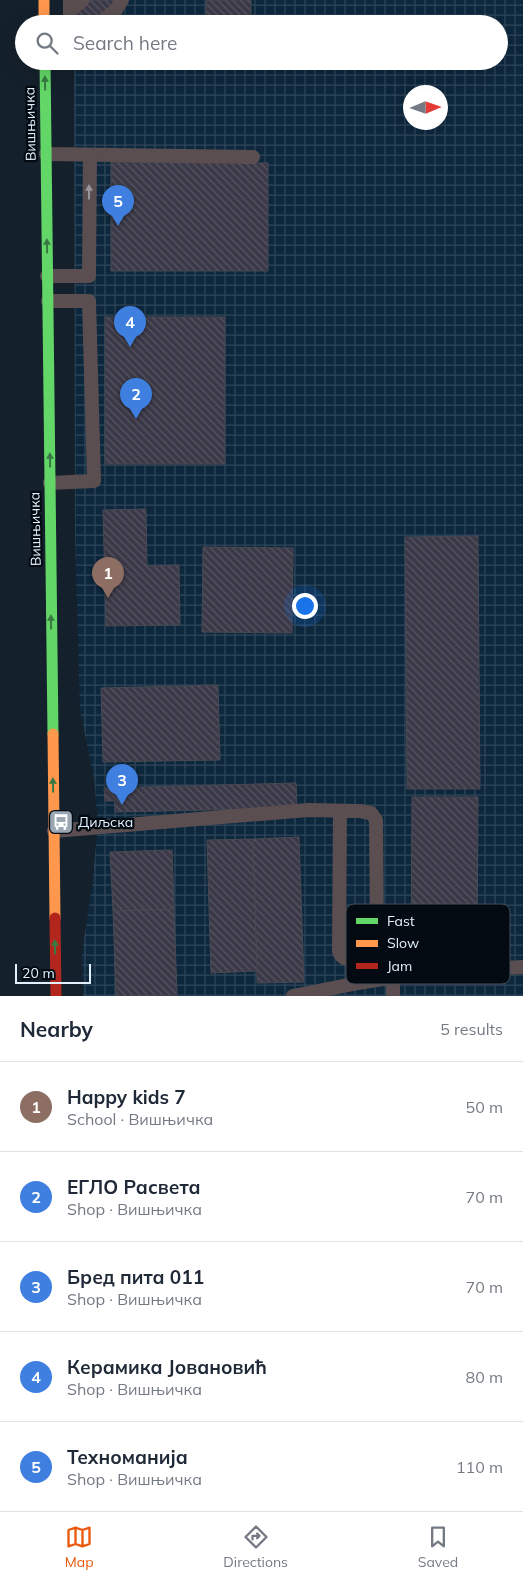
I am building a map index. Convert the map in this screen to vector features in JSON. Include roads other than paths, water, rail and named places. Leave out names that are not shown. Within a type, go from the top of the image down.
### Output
[{"type":"main road","points":[[44,0],[44,15]]},
{"type":"main road","name":"Вишњичка","points":[[44,70],[56,996]]},
{"type":"lane","points":[[70,12],[83,0]]},
{"type":"lane","points":[[110,15],[122,0]]},
{"type":"lane","points":[[46,154],[253,157]]},
{"type":"lane","points":[[47,276],[89,276],[90,155]]},
{"type":"lane","points":[[48,301],[89,301],[94,481],[50,483]]},
{"type":"lane","points":[[54,831],[308,810],[340,810],[371,813],[376,820],[377,904]]},
{"type":"lane","points":[[340,810],[339,951],[340,957],[346,959]]},
{"type":"lane","points":[[510,967],[523,967]]},
{"type":"lane","points":[[294,996],[353,984]]},
{"type":"place","name":"Техноманија","points":[[118,226]]},
{"type":"place","name":"Керамика Јовановић","points":[[130,347]]},
{"type":"place","name":"ЕГЛО Расвета","points":[[136,419]]},
{"type":"place","name":"Happy kids 7","points":[[108,598]]},
{"type":"place","name":"Бред пита 011","points":[[122,805]]},
{"type":"place","name":"Диљска","points":[[61,822]]}]
